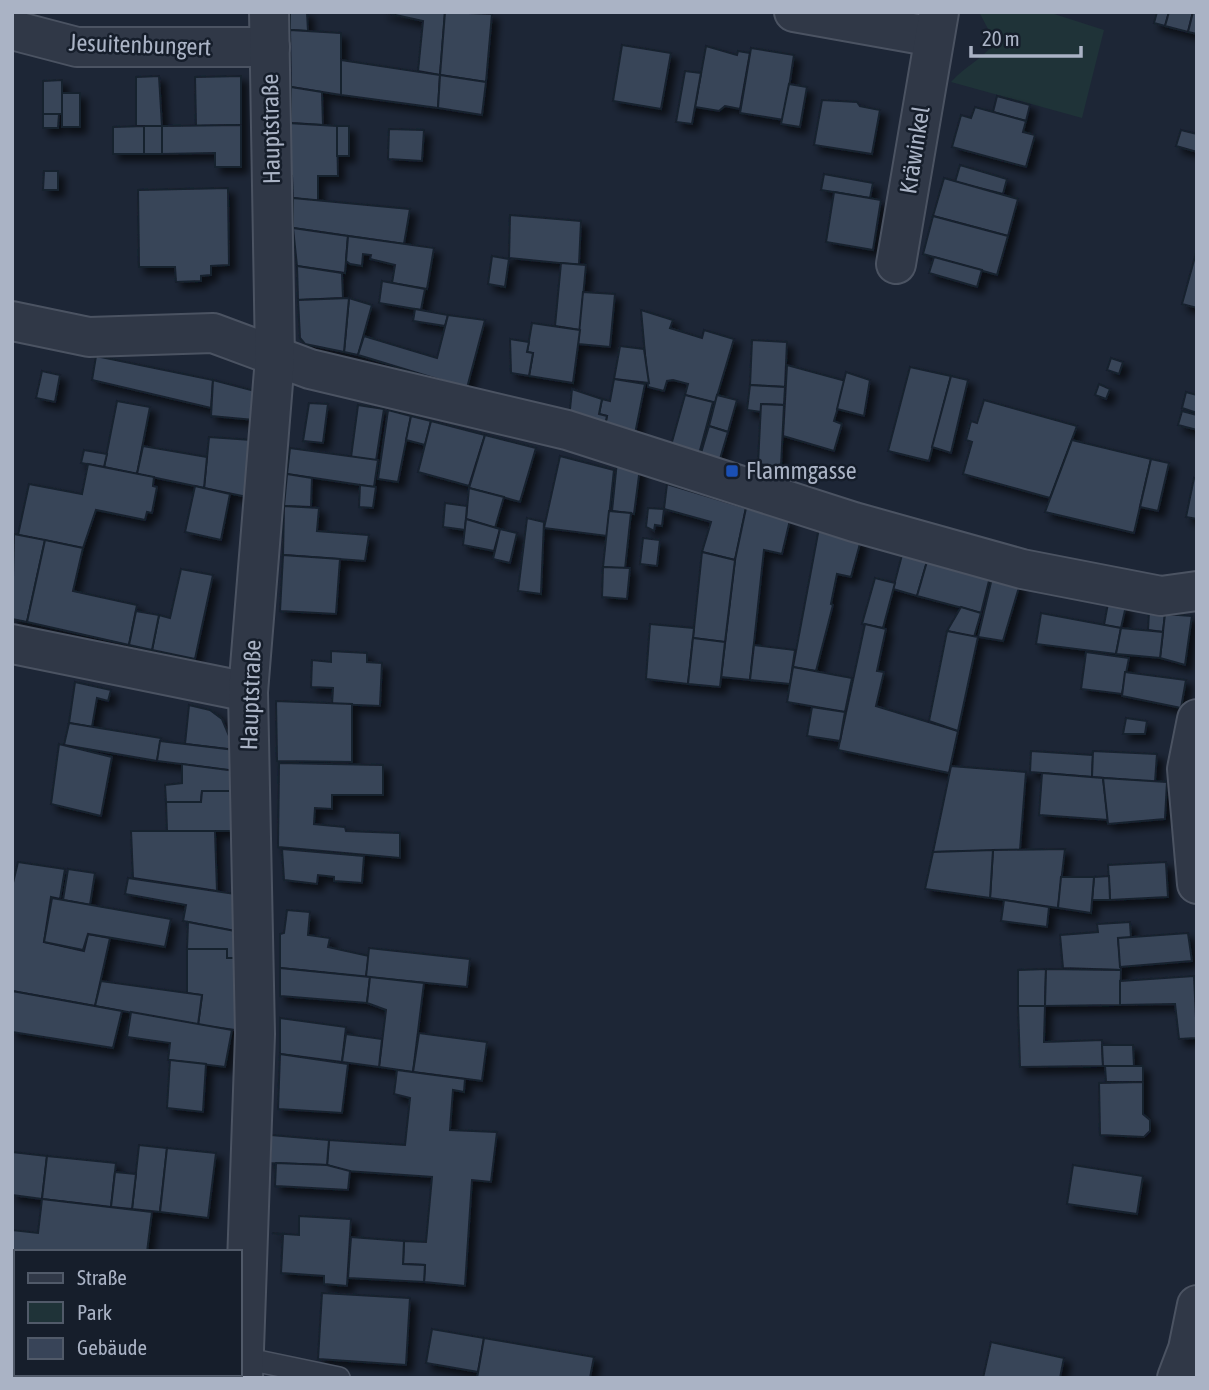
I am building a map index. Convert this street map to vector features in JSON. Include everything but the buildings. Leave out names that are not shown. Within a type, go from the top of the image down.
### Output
[{"type":"street","name":"Kräwinkel","points":[[794,12],[936,24],[896,264]]},
{"type":"street","name":"Jesuitenbungert","points":[[12,30],[76,47],[270,30]]},
{"type":"street","name":"Hauptstraße","points":[[243,1368],[255,1034],[248,692],[275,358],[270,30]]},
{"type":"street","points":[[12,321],[89,338],[213,333],[310,369],[567,430],[854,522],[1022,569],[1161,596],[1197,591]]},
{"type":"street","points":[[12,644],[248,692]]},
{"type":"street","points":[[1197,719],[1187,769],[1197,884]]},
{"type":"street","points":[[1187,1360],[1197,1305]]},
{"type":"lane","points":[[243,1368],[339,1378]]},
{"type":"green space","points":[[979,12],[1048,12],[1104,30],[1082,118],[951,82],[985,54],[995,42]]},
{"type":"place","name":"Flammgasse","points":[[732,471]]}]
